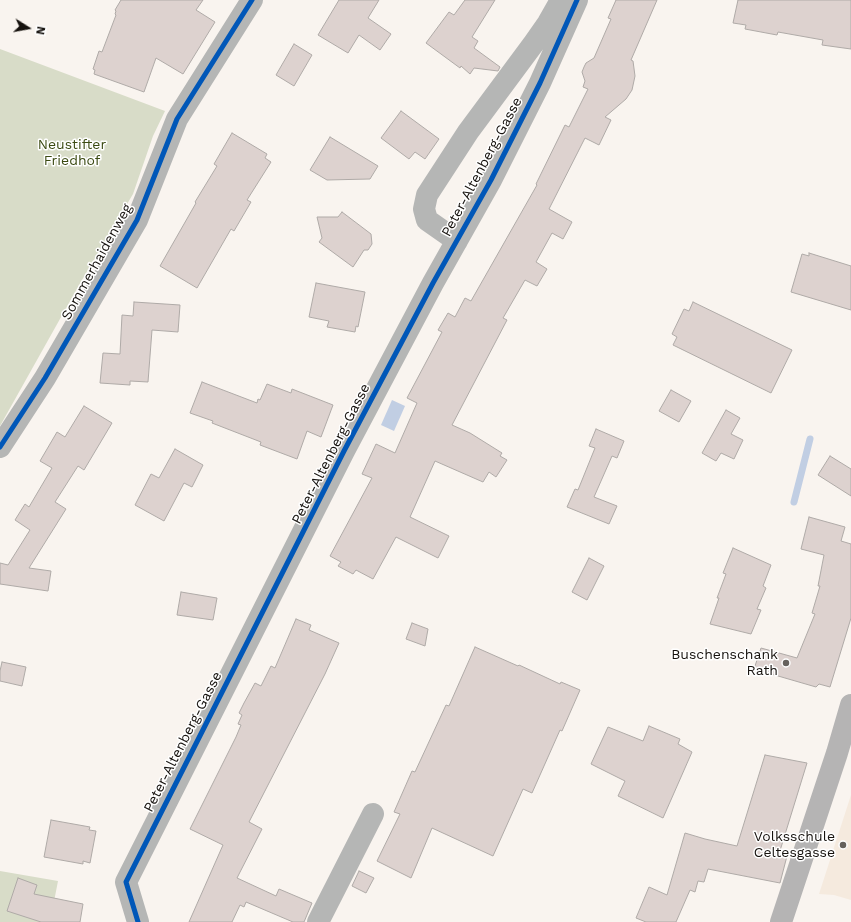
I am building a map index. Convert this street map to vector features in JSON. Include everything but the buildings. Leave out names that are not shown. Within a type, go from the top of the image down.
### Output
[{"type":"main road","points":[[781,922],[845,745],[851,705]]},
{"type":"street","name":"Sommerhaidenweg","points":[[0,447],[45,378],[137,220],[177,119],[252,0]]},
{"type":"street","name":"Peter-Altenberg-Gasse","points":[[457,241],[427,220],[424,209],[427,195],[468,132],[538,38],[561,0]]},
{"type":"street","name":"Peter-Altenberg-Gasse","points":[[138,922],[126,882],[344,451],[491,180],[536,90],[576,0]]},
{"type":"street","points":[[318,922],[373,814]]},
{"type":"shaded area","name":"Volksschule Celtesgasse","points":[[851,795],[851,900],[834,895],[819,894]]},
{"type":"green space","name":"Neustifter Friedhof","points":[[0,49],[165,111],[153,136],[133,194],[79,285],[0,426]]},
{"type":"green space","points":[[0,871],[58,881],[50,922],[0,922]]},
{"type":"water","points":[[392,400],[405,406],[394,431],[381,425]]},
{"type":"waterway","points":[[794,502],[810,439]]},
{"type":"cycle path","points":[[0,447],[45,378],[137,220],[177,119],[252,0]]},
{"type":"cycle path","points":[[138,922],[126,882],[344,451],[433,283],[491,180],[540,83],[577,0]]},
{"type":"place","name":"Buschenschank Rath","points":[[786,663]]},
{"type":"place","name":"Volksschule Celtesgasse","points":[[843,845]]}]
